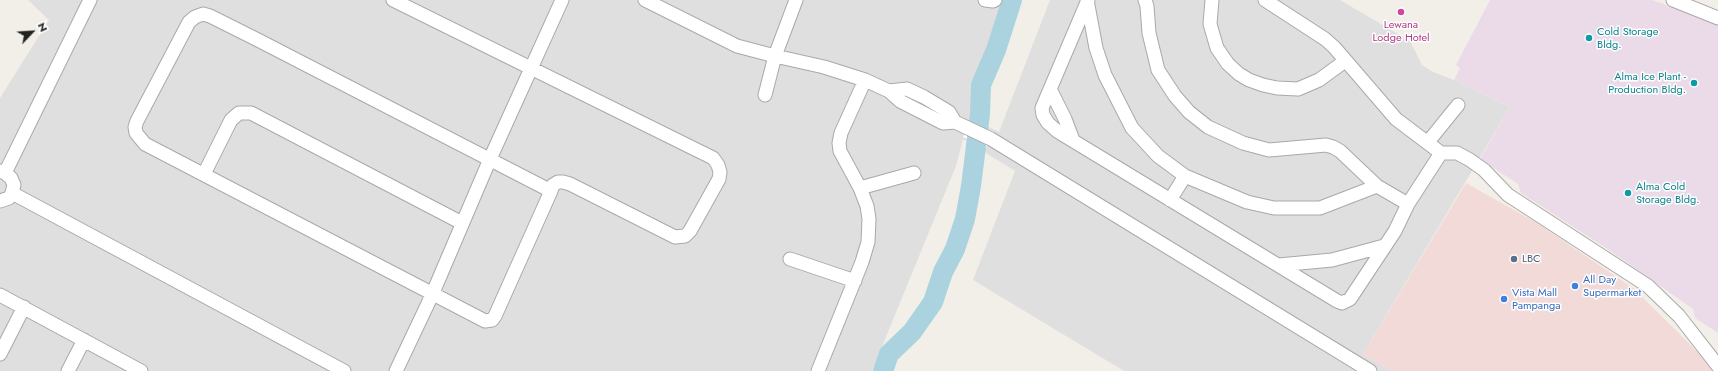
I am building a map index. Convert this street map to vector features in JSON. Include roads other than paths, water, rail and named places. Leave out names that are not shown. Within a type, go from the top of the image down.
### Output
[{"type":"street","points":[[0,201],[9,198],[14,185],[11,178],[3,172],[90,0]]},
{"type":"street","points":[[393,0],[712,158],[718,165],[720,172],[719,179],[690,232],[685,236],[675,237],[563,182],[558,182],[553,185],[550,191],[494,318],[485,321],[432,295],[145,144],[136,133],[135,127],[189,22],[195,17],[203,14],[256,39],[550,191]]},
{"type":"street","points":[[396,371],[432,295],[490,159],[562,0]]},
{"type":"street","points":[[644,0],[737,46],[824,67],[865,80],[889,91],[906,89],[924,97],[949,112],[955,122],[967,129],[991,139],[1370,371]]},
{"type":"street","points":[[765,95],[775,56],[796,0]]},
{"type":"street","points":[[985,0],[995,0]]},
{"type":"street","points":[[1088,0],[1096,48],[1105,75],[1132,128],[1158,156],[1185,176],[1246,202],[1274,208],[1320,208],[1377,186]]},
{"type":"street","points":[[1088,0],[1042,108],[1043,115],[1048,123],[1057,131],[1337,301],[1342,302],[1350,299],[1394,231],[1408,204],[1441,153]]},
{"type":"street","points":[[1144,0],[1147,6],[1149,33],[1158,70],[1175,96],[1189,112],[1208,127],[1244,143],[1269,150],[1326,145],[1333,147],[1340,151],[1377,186],[1408,204]]},
{"type":"street","points":[[1212,0],[1210,24],[1217,48],[1228,64],[1239,74],[1249,80],[1277,88],[1298,88],[1319,80],[1345,61]]},
{"type":"street","points":[[1265,0],[1325,39],[1396,119],[1441,153],[1457,153],[1470,160],[1484,170],[1508,195],[1648,286],[1679,316],[1718,366]]},
{"type":"street","points":[[1673,0],[1718,18]]},
{"type":"street","points":[[818,371],[868,242],[869,233],[867,206],[860,188],[840,151],[839,144],[841,133],[865,80]]},
{"type":"street","points":[[1050,89],[1065,119],[1073,140]]},
{"type":"street","points":[[1428,142],[1458,105]]},
{"type":"street","points":[[204,174],[231,120],[239,113],[251,113],[462,223]]},
{"type":"street","points":[[860,188],[914,173]]},
{"type":"street","points":[[1170,200],[1185,176]]},
{"type":"street","points":[[12,193],[344,371]]},
{"type":"street","points":[[1279,265],[1332,260],[1384,246]]},
{"type":"street","points":[[790,259],[854,281]]},
{"type":"street","points":[[0,294],[141,371]]},
{"type":"street","points":[[0,354],[24,307]]},
{"type":"street","points":[[68,371],[84,340]]},
{"type":"waterway","points":[[883,371],[889,354],[912,332],[933,302],[943,272],[955,249],[965,219],[971,186],[980,114],[981,85],[996,50],[1012,0]]},
{"type":"place","name":"Lewana Lodge Hotel","points":[[1401,12]]},
{"type":"place","name":"Cold Storage Bldg.","points":[[1589,38]]},
{"type":"place","name":"Alma Ice Plant - Production Bldg.","points":[[1694,83]]},
{"type":"place","name":"Alma Cold Storage Bldg.","points":[[1628,193]]},
{"type":"place","name":"LBC","points":[[1514,259]]},
{"type":"place","name":"All Day Supermarket","points":[[1575,286]]},
{"type":"place","name":"Vista Mall Pampanga","points":[[1504,299]]}]
